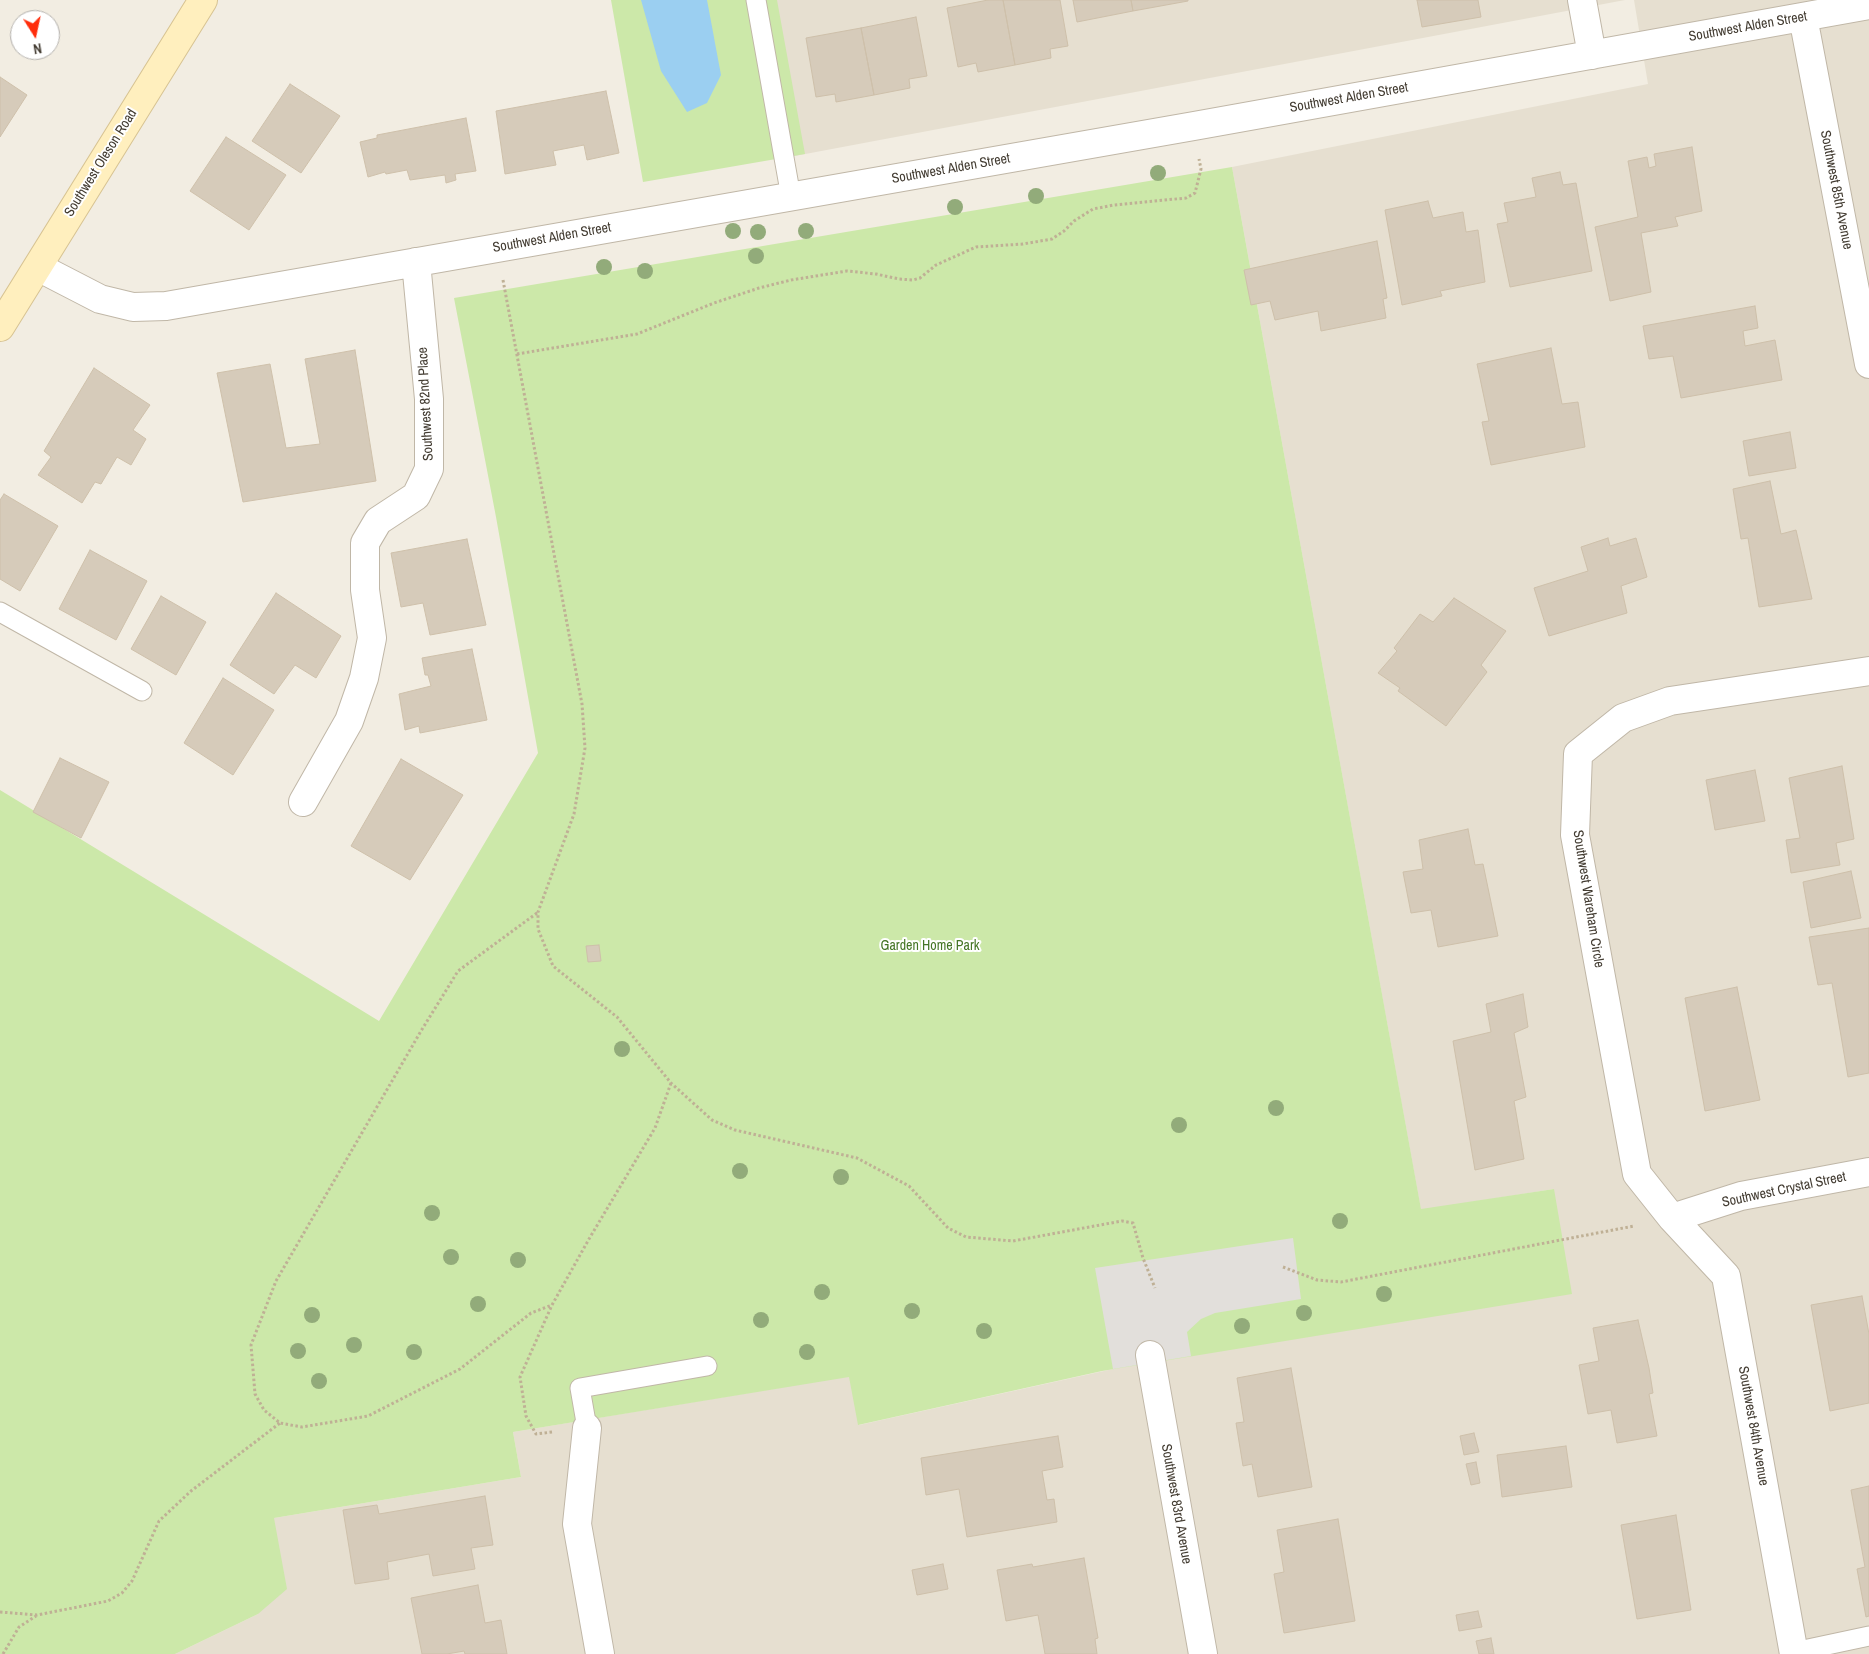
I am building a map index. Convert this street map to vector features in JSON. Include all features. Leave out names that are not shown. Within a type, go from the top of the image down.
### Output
[{"type":"main road","name":"Southwest Oleson Road","points":[[0,327],[203,0]]},
{"type":"street","points":[[1582,0],[1592,55]]},
{"type":"street","name":"Southwest Alden Street","points":[[38,267],[100,299],[133,307],[166,306],[1194,126],[1869,5]]},
{"type":"street","name":"Southwest 85th Avenue","points":[[1803,17],[1869,364]]},
{"type":"street","name":"Southwest 82nd Place","points":[[303,802],[349,721],[364,678],[372,638],[365,590],[364,543],[378,521],[416,496],[429,469],[429,399],[416,262]]},
{"type":"street","name":"Southwest Wareham Circle","points":[[1672,1218],[1637,1174],[1575,835],[1578,754],[1623,718],[1670,701],[1869,671]]},
{"type":"street","name":"Southwest Crystal Street","points":[[1672,1218],[1741,1196],[1869,1172]]},
{"type":"street","name":"Southwest 84th Avenue","points":[[1672,1218],[1726,1276],[1794,1653]]},
{"type":"street","name":"Southwest 83rd Avenue","points":[[1150,1355],[1203,1654]]},
{"type":"street","points":[[587,1428],[577,1524],[600,1654]]},
{"type":"lane","points":[[756,0],[791,197]]},
{"type":"lane","points":[[0,612],[142,691]]},
{"type":"lane","points":[[587,1428],[580,1388],[707,1366]]},
{"type":"lane","points":[[1794,1653],[1869,1636]]},
{"type":"path","points":[[517,354],[637,334],[714,303],[791,280],[847,271],[913,280],[927,274],[936,265],[976,247],[1023,244],[1052,239],[1074,221],[1093,209],[1186,198],[1195,193],[1201,169],[1194,126]]},
{"type":"path","points":[[498,248],[582,704],[585,748],[574,814],[538,912],[538,930],[553,966],[616,1017],[671,1083],[712,1120],[735,1130],[857,1158],[909,1186],[948,1228],[966,1237],[1014,1241],[1122,1221],[1133,1223],[1142,1258],[1155,1288]]},
{"type":"path","points":[[538,912],[458,972],[421,1031],[276,1281],[252,1345],[255,1394],[264,1410],[280,1423],[302,1428],[368,1416],[460,1369],[531,1313],[552,1305]]},
{"type":"path","points":[[587,1428],[536,1434],[526,1416],[520,1377],[552,1305],[655,1128],[671,1083]]},
{"type":"path","points":[[1283,1267],[1317,1280],[1341,1282],[1672,1218]]},
{"type":"path","points":[[0,1612],[37,1615],[108,1601],[122,1593],[132,1581],[159,1521],[191,1491],[280,1423]]},
{"type":"path","points":[[2,1654],[19,1627],[37,1615]]},
{"type":"shaded area","points":[[762,0],[1625,0],[784,158]]},
{"type":"shaded area","points":[[1634,0],[1869,0],[1869,1654],[175,1654],[258,1614],[274,1518],[521,1477],[513,1432],[850,1376],[859,1425],[1113,1369],[1191,1356],[1554,1189],[1421,1210],[1232,167],[1648,84]]},
{"type":"shaded area","points":[[1293,1238],[1301,1299],[1215,1313],[1201,1319],[1187,1332],[1191,1356],[1113,1369],[1095,1268]]},
{"type":"green space","points":[[611,0],[777,0],[805,154],[643,182]]},
{"type":"green space","name":"Garden Home Park","points":[[1232,167],[1421,1209],[1554,1189],[1572,1294],[1102,1371],[858,1425],[849,1377],[513,1432],[521,1477],[274,1518],[287,1589],[258,1614],[175,1654],[0,1654],[0,790],[379,1021],[538,753],[496,517],[454,298]]},
{"type":"water","points":[[641,0],[707,0],[721,75],[707,103],[687,112],[661,71]]},
{"type":"building","points":[[988,0],[1003,0],[1015,65],[978,72],[976,63],[958,67],[947,8]]},
{"type":"building","points":[[1003,0],[1060,0],[1068,46],[1050,49],[1051,58],[1015,65]]},
{"type":"building","points":[[1073,0],[1131,0],[1133,11],[1077,22]]},
{"type":"building","points":[[1131,0],[1188,0],[1188,1],[1133,11]]},
{"type":"building","points":[[1417,0],[1478,0],[1481,17],[1422,27]]},
{"type":"building","points":[[916,17],[927,76],[909,79],[910,88],[874,95],[861,28]]},
{"type":"building","points":[[861,28],[874,95],[836,102],[835,94],[816,97],[806,38]]},
{"type":"building","points":[[0,77],[27,95],[0,137]]},
{"type":"building","points":[[290,84],[340,116],[301,173],[252,141]]},
{"type":"building","points":[[606,91],[619,153],[587,160],[584,145],[553,151],[556,165],[505,174],[496,111]]},
{"type":"building","points":[[466,118],[476,171],[455,174],[456,180],[446,183],[445,175],[410,180],[407,170],[386,174],[385,172],[368,177],[360,142],[377,138],[377,135]]},
{"type":"building","points":[[226,137],[286,175],[249,230],[190,191]]},
{"type":"building","points":[[1692,147],[1702,211],[1675,217],[1678,226],[1641,233],[1651,292],[1610,301],[1595,227],[1638,217],[1628,161],[1647,157],[1649,168],[1656,166],[1654,154]]},
{"type":"building","points":[[1560,172],[1563,185],[1576,183],[1592,271],[1510,287],[1497,224],[1508,222],[1504,203],[1536,197],[1532,178]]},
{"type":"building","points":[[1428,201],[1433,218],[1463,212],[1466,232],[1478,230],[1485,282],[1440,291],[1442,296],[1402,305],[1385,210]]},
{"type":"building","points":[[1377,241],[1387,298],[1383,299],[1386,318],[1321,331],[1318,311],[1275,320],[1270,301],[1251,305],[1244,270]]},
{"type":"building","points":[[1755,306],[1758,328],[1743,331],[1745,346],[1775,340],[1782,380],[1681,398],[1673,356],[1649,359],[1643,326]]},
{"type":"building","points":[[1551,348],[1562,404],[1578,402],[1585,447],[1491,465],[1482,422],[1489,421],[1477,364]]},
{"type":"building","points":[[355,350],[376,481],[243,502],[217,373],[270,364],[286,448],[320,444],[305,359]]},
{"type":"building","points":[[94,368],[150,405],[133,430],[146,439],[131,465],[117,457],[101,484],[95,482],[82,503],[38,475],[51,457],[44,451]]},
{"type":"building","points":[[1790,432],[1796,468],[1749,476],[1743,441]]},
{"type":"building","points":[[1770,481],[1781,534],[1796,530],[1812,599],[1759,607],[1748,538],[1741,539],[1733,489]]},
{"type":"building","points":[[4,494],[58,526],[20,591],[0,579],[0,500]]},
{"type":"building","points":[[1608,538],[1610,546],[1636,538],[1647,577],[1621,586],[1627,613],[1549,636],[1534,588],[1588,571],[1581,547]]},
{"type":"building","points":[[467,539],[486,625],[430,635],[423,603],[401,607],[391,553]]},
{"type":"building","points":[[90,550],[147,581],[116,640],[59,609]]},
{"type":"building","points":[[276,593],[341,636],[316,678],[295,665],[274,694],[230,665]]},
{"type":"building","points":[[161,596],[206,622],[176,675],[131,649]]},
{"type":"building","points":[[1454,598],[1506,631],[1481,665],[1487,672],[1446,726],[1398,691],[1400,688],[1378,673],[1397,651],[1394,648],[1420,614],[1433,622]]},
{"type":"building","points":[[472,649],[487,720],[420,733],[419,726],[405,730],[399,694],[431,686],[428,675],[425,675],[422,658]]},
{"type":"building","points":[[223,678],[274,710],[233,775],[184,743]]},
{"type":"building","points":[[60,758],[109,782],[81,838],[33,812]]},
{"type":"building","points":[[401,759],[463,795],[410,880],[351,846]]},
{"type":"building","points":[[1842,766],[1854,839],[1836,843],[1840,865],[1791,873],[1786,840],[1800,838],[1789,778]]},
{"type":"building","points":[[1755,770],[1765,821],[1715,830],[1706,780]]},
{"type":"building","points":[[1468,829],[1475,865],[1483,864],[1498,936],[1438,947],[1431,910],[1411,913],[1403,872],[1423,869],[1419,840]]},
{"type":"building","points":[[1851,871],[1861,918],[1811,928],[1803,882]]},
{"type":"building","points":[[1869,928],[1869,1073],[1848,1077],[1832,983],[1818,985],[1809,937]]},
{"type":"building","points":[[599,945],[601,961],[588,962],[586,946]]},
{"type":"building","points":[[1737,987],[1760,1100],[1705,1111],[1685,998]]},
{"type":"building","points":[[1523,994],[1528,1027],[1514,1033],[1526,1097],[1514,1101],[1524,1159],[1475,1170],[1453,1041],[1491,1032],[1486,1004]]},
{"type":"building","points":[[1862,1296],[1869,1334],[1869,1403],[1830,1411],[1811,1305]]},
{"type":"building","points":[[1638,1320],[1649,1368],[1653,1393],[1649,1394],[1657,1436],[1617,1443],[1611,1410],[1588,1414],[1579,1365],[1599,1361],[1593,1328]]},
{"type":"building","points":[[1291,1368],[1312,1487],[1258,1497],[1252,1464],[1243,1466],[1236,1423],[1244,1422],[1237,1378]]},
{"type":"building","points":[[1474,1433],[1479,1452],[1464,1455],[1460,1436]]},
{"type":"building","points":[[1058,1436],[1063,1467],[1042,1471],[1047,1500],[1054,1499],[1057,1522],[967,1537],[959,1489],[926,1495],[921,1458]]},
{"type":"building","points":[[1566,1446],[1572,1487],[1502,1497],[1497,1455]]},
{"type":"building","points":[[1476,1462],[1480,1483],[1471,1485],[1466,1464]]},
{"type":"building","points":[[1869,1486],[1869,1616],[1866,1617],[1857,1569],[1865,1567],[1851,1490]]},
{"type":"building","points":[[485,1496],[493,1545],[471,1548],[475,1569],[433,1576],[429,1554],[387,1562],[389,1579],[355,1584],[343,1510],[377,1505],[379,1514]]},
{"type":"building","points":[[1676,1515],[1691,1610],[1637,1619],[1621,1525]]},
{"type":"building","points":[[1338,1519],[1355,1621],[1284,1633],[1274,1574],[1284,1572],[1277,1530]]},
{"type":"building","points":[[1084,1558],[1098,1638],[1095,1639],[1097,1654],[1045,1654],[1038,1615],[1006,1621],[997,1570],[1032,1564],[1033,1567]]},
{"type":"building","points":[[943,1564],[948,1589],[917,1595],[912,1570]]},
{"type":"building","points":[[478,1585],[485,1623],[501,1620],[507,1654],[465,1654],[464,1651],[447,1654],[422,1654],[411,1598]]},
{"type":"building","points":[[1478,1611],[1482,1627],[1459,1631],[1456,1615]]},
{"type":"building","points":[[1491,1638],[1494,1654],[1479,1654],[1476,1641]]}]
